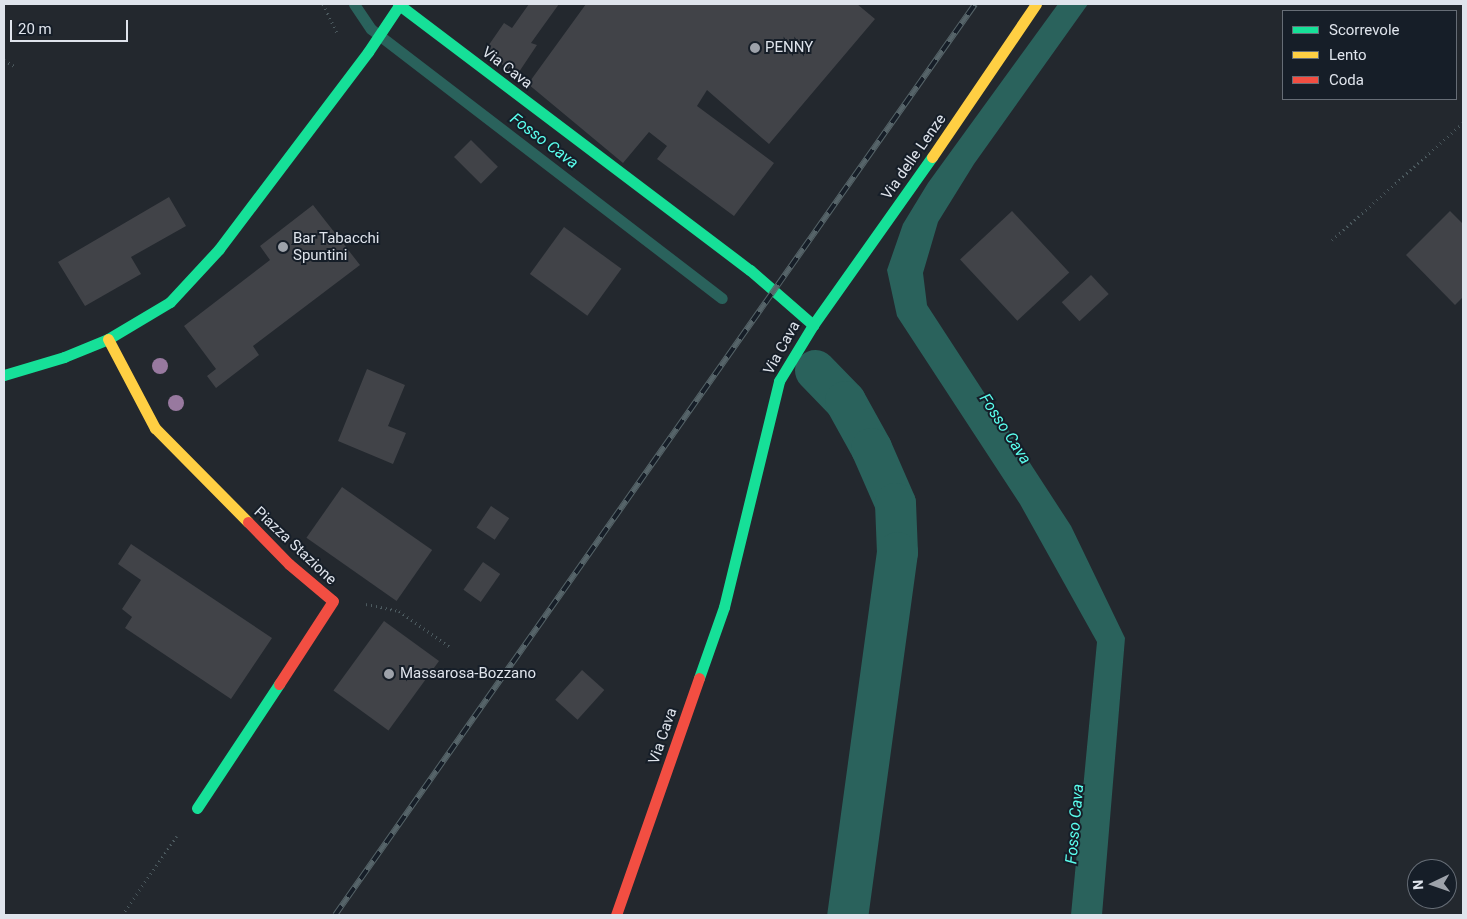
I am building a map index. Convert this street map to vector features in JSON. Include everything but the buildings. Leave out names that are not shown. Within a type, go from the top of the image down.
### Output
[{"type":"street","name":"Via Cava","points":[[399,4],[750,270],[814,325],[779,381],[724,607],[616,915]]},
{"type":"street","points":[[4,375],[64,357],[108,339],[170,302],[219,249],[368,52],[399,4]]},
{"type":"street","name":"Via delle Lenze","points":[[814,325],[955,125],[1036,4]]},
{"type":"street","name":"Piazza Stazione","points":[[108,339],[155,428],[289,564],[333,601],[197,808]]},
{"type":"path","points":[[4,60],[16,67]]},
{"type":"path","points":[[1332,240],[1463,124]]},
{"type":"path","points":[[333,601],[368,604],[399,611],[450,646]]},
{"type":"path","points":[[122,915],[197,808]]},
{"type":"water","points":[[1058,4],[1088,4],[974,164],[938,222],[923,273],[927,305],[1071,526],[1125,638],[1102,915],[1071,915],[1097,642],[1020,504],[897,316],[887,270],[903,224],[928,183]]},
{"type":"waterway","name":"Fosso Cava","points":[[354,4],[371,29],[722,298]]},
{"type":"waterway","points":[[815,370],[845,401],[871,448],[895,503],[897,552],[847,915]]},
{"type":"railway","points":[[335,915],[975,4]]},
{"type":"traffic: fast","points":[[398,4],[750,270],[813,325]]},
{"type":"traffic: fast","points":[[4,375],[64,357],[108,339],[170,302],[219,249],[368,52],[400,4]]},
{"type":"traffic: fast","points":[[699,678],[724,607],[779,381],[813,325],[932,157]]},
{"type":"traffic: fast","points":[[197,808],[279,684]]},
{"type":"traffic: slow","points":[[932,157],[1036,4]]},
{"type":"traffic: slow","points":[[108,339],[155,428],[248,522]]},
{"type":"traffic: jam","points":[[248,522],[289,564],[333,601],[279,684]]},
{"type":"traffic: jam","points":[[616,915],[699,678]]},
{"type":"place","name":"PENNY","points":[[755,48]]},
{"type":"place","name":"Bar Tabacchi Spuntini","points":[[283,247]]},
{"type":"place","name":"Massarosa-Bozzano","points":[[389,674]]}]
